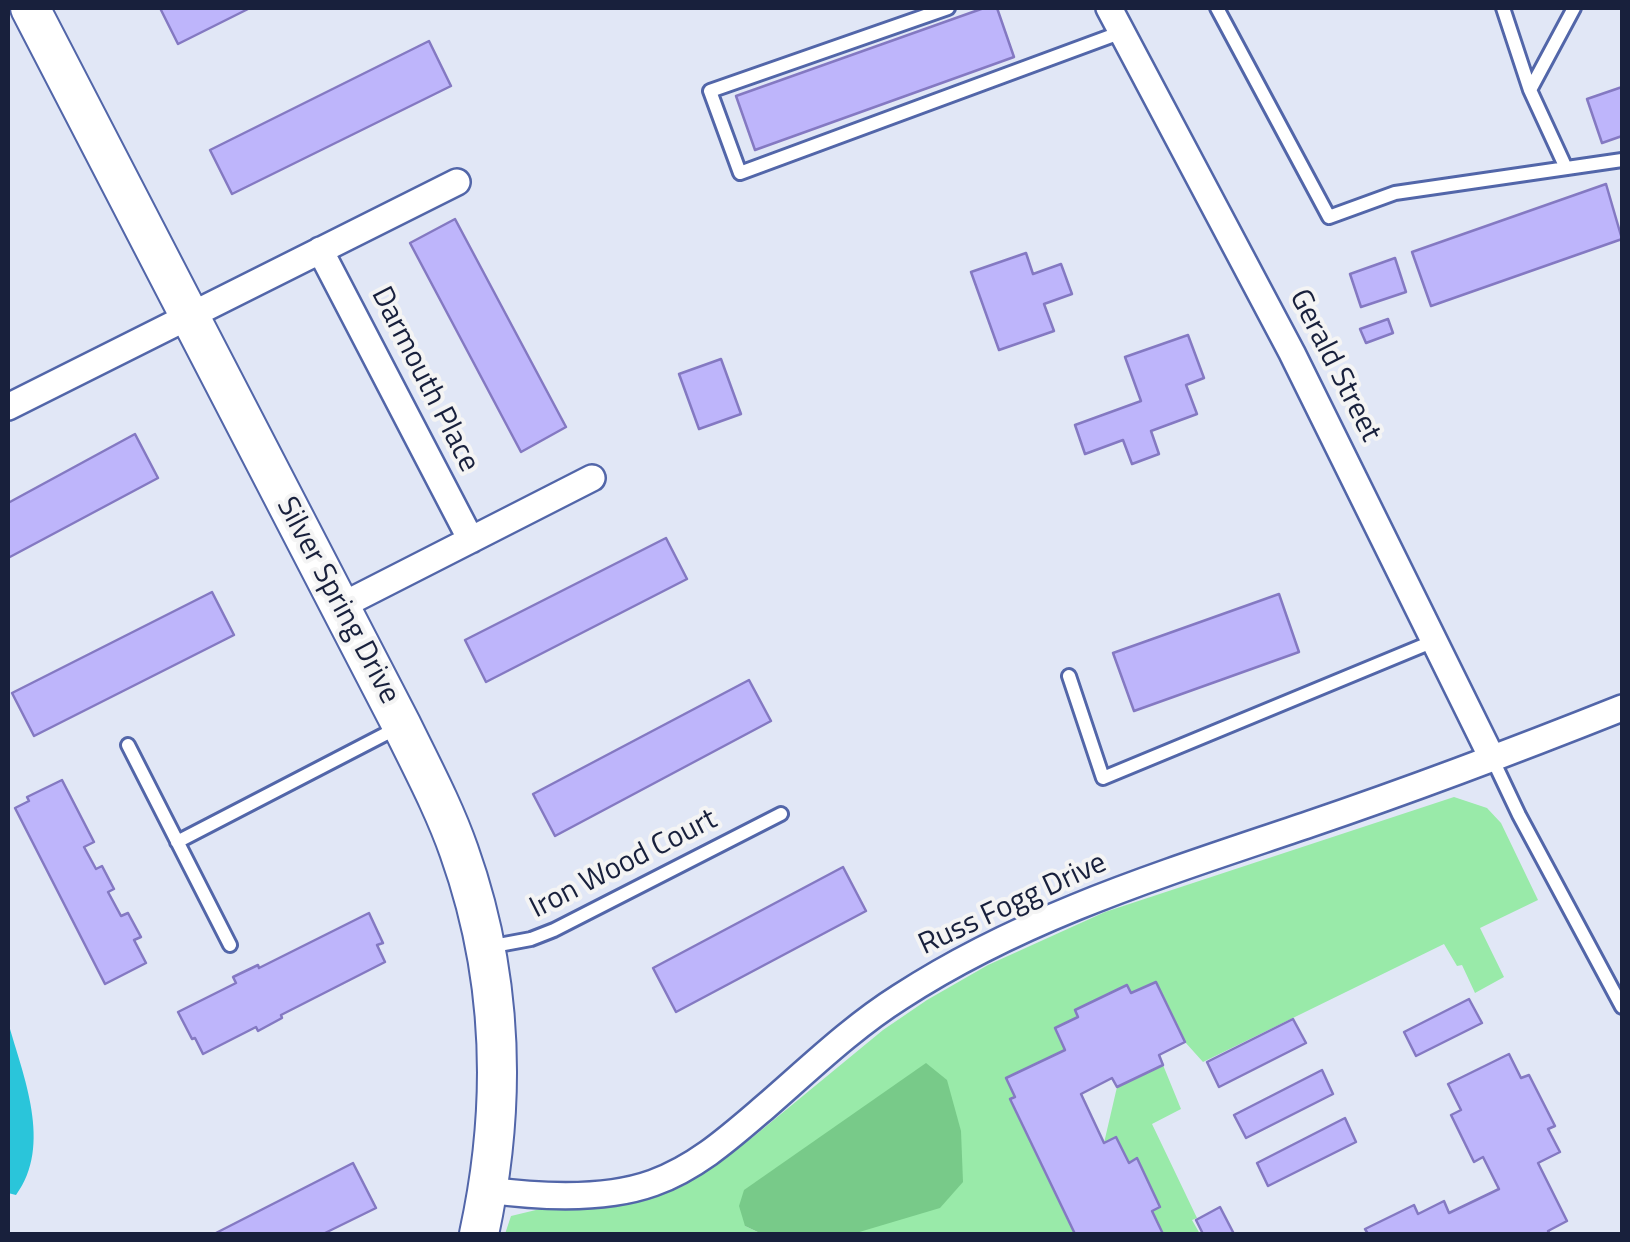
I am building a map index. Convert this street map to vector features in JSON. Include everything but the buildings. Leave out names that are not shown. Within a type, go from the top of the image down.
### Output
[{"type":"street","name":"Silver Spring Drive","points":[[30,8],[402,726],[459,850],[486,948],[497,1023],[498,1112],[478,1234]]},
{"type":"street","name":"Gerald Street","points":[[1109,8],[1292,352],[1492,758]]},
{"type":"street","points":[[8,407],[456,182]]},
{"type":"street","name":"Darmouth Place","points":[[320,250],[471,540]]},
{"type":"street","points":[[339,607],[592,478]]},
{"type":"street","name":"Russ Fogg Drive","points":[[488,1190],[544,1196],[616,1192],[678,1173],[728,1140],[848,1035],[895,1000],[992,944],[1126,887],[1380,800],[1622,708]]},
{"type":"lane","points":[[948,8],[710,91],[740,172],[1122,32]]},
{"type":"lane","points":[[1217,8],[1329,217],[1395,193],[1622,160]]},
{"type":"lane","points":[[1503,8],[1530,90],[1566,168]]},
{"type":"lane","points":[[1530,90],[1574,8]]},
{"type":"lane","points":[[1069,676],[1102,778],[1434,641]]},
{"type":"lane","points":[[178,842],[402,726]]},
{"type":"lane","points":[[128,744],[230,945]]},
{"type":"lane","points":[[1492,758],[1622,1007]]},
{"type":"lane","name":"Iron Wood Court","points":[[486,948],[532,939],[554,930],[780,814]]},
{"type":"green space","points":[[1454,797],[1487,808],[1501,823],[1538,900],[1480,928],[1504,977],[1475,993],[1462,965],[1457,966],[1444,944],[1203,1062],[1185,1042],[1156,982],[1076,1010],[1078,1017],[1055,1028],[1065,1050],[1006,1078],[1015,1097],[1010,1100],[1075,1234],[824,1234],[856,1233],[745,1226],[762,1234],[505,1234],[511,1216],[540,1209],[610,1206],[685,1185],[753,1137],[883,1030],[988,965],[1105,912]]},
{"type":"green space","points":[[926,1063],[947,1080],[961,1131],[963,1182],[940,1208],[856,1233],[762,1234],[745,1226],[739,1206],[744,1190]]},
{"type":"green space","points":[[1163,1065],[1181,1109],[1152,1124],[1197,1218],[1192,1220],[1200,1234],[1163,1234],[1152,1211],[1160,1206],[1138,1159],[1129,1163],[1116,1137],[1104,1143],[1117,1087]]},
{"type":"water","points":[[8,1022],[27,1087],[34,1133],[27,1175],[16,1195],[8,1193]]}]
